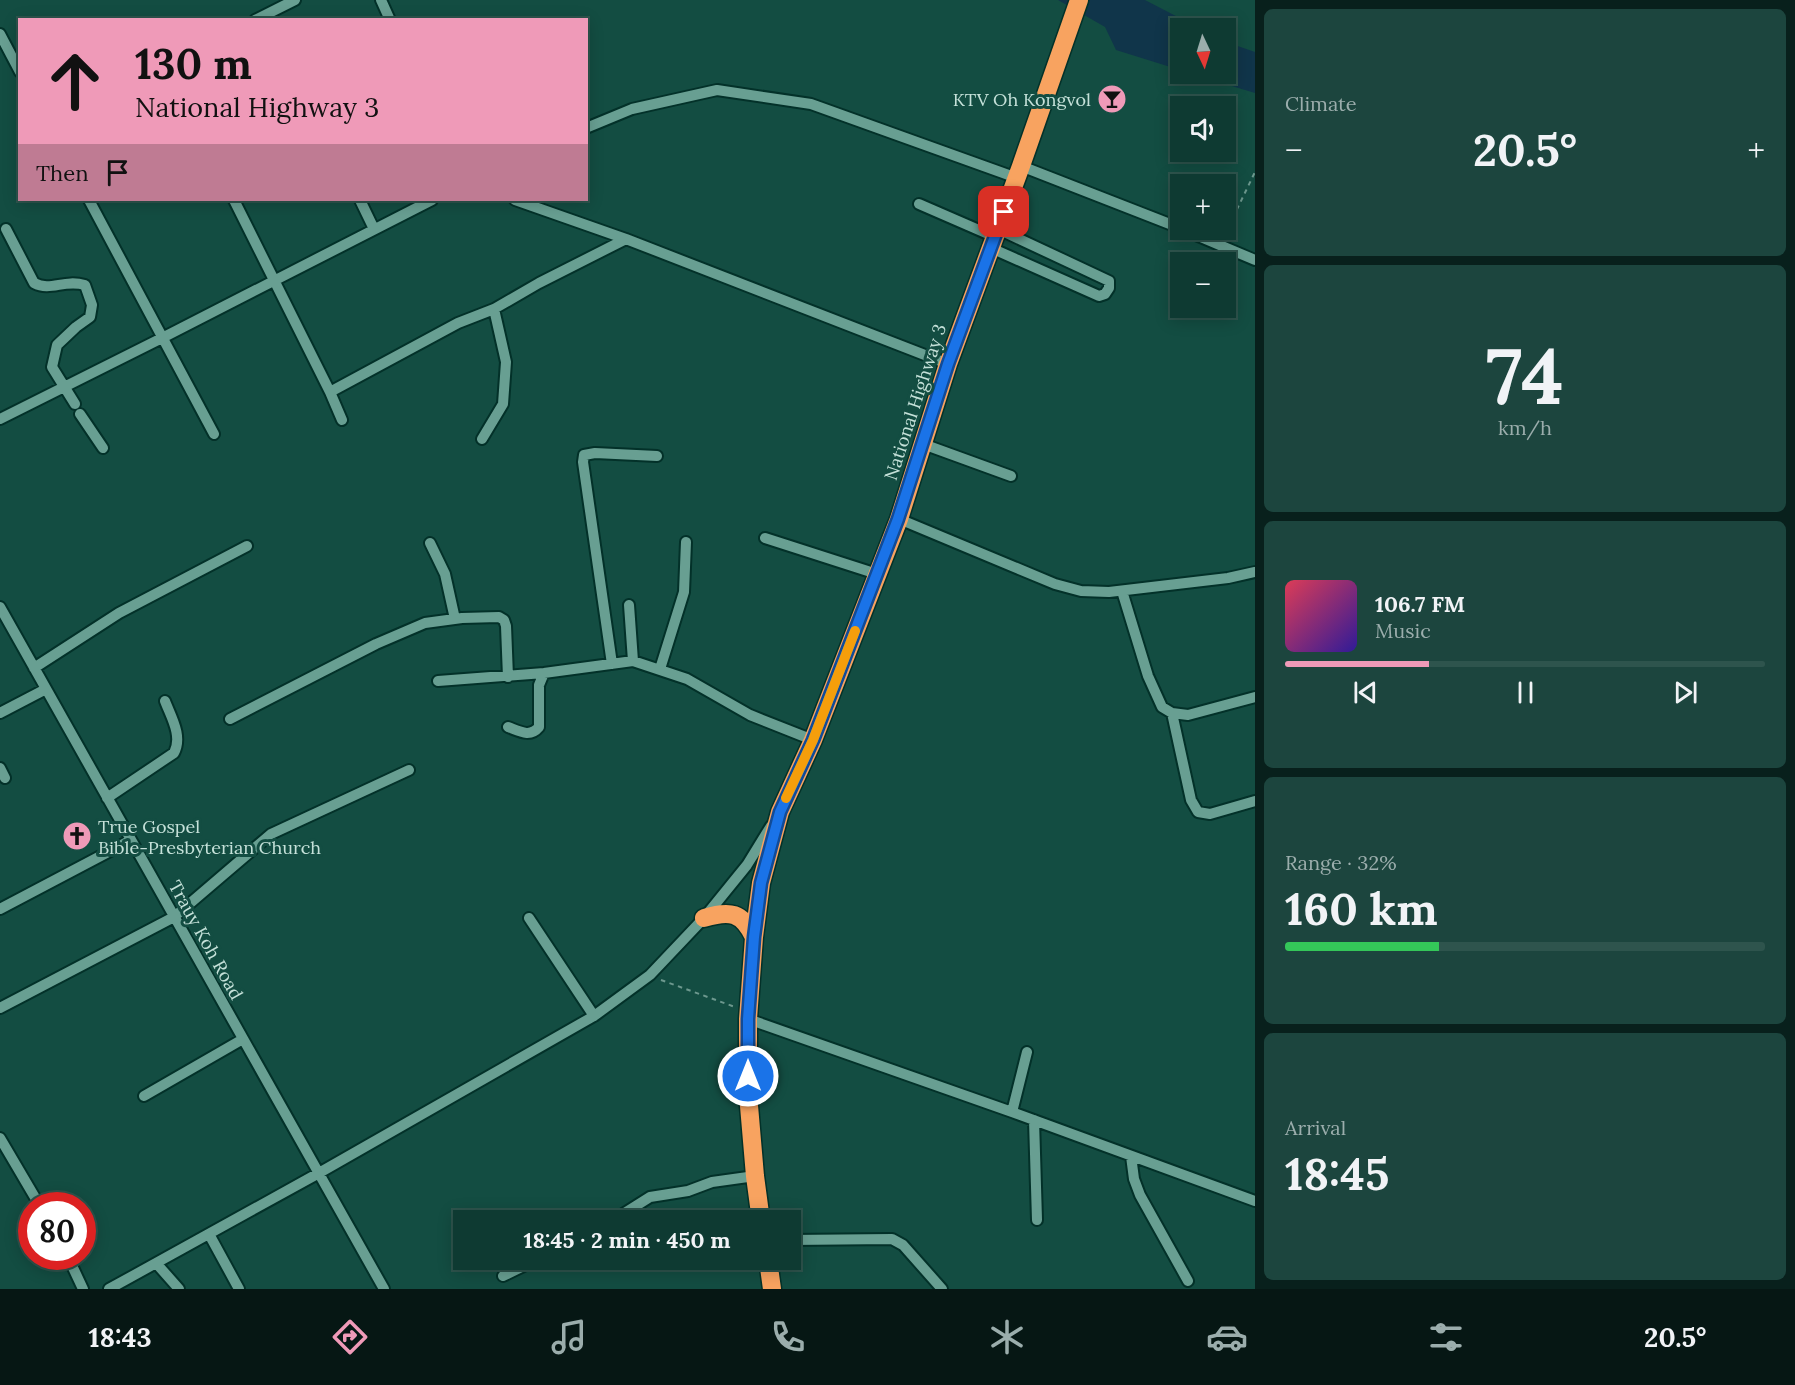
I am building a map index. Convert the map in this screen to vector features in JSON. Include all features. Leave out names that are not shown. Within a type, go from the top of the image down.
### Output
[{"type":"highway","name":"National Highway 3","points":[[759,1210],[754,1176],[748,1094],[748,1016],[761,883],[780,812],[813,740],[898,519],[948,364],[1079,0]]},
{"type":"highway","points":[[704,918],[721,913],[734,915],[747,923],[754,937]]},
{"type":"highway","points":[[769,1270],[772,1289]]},
{"type":"street","points":[[259,18],[295,0]]},
{"type":"street","points":[[381,0],[389,18]]},
{"type":"street","points":[[0,34],[18,68]]},
{"type":"street","points":[[588,127],[632,109],[717,90],[811,104],[1019,172],[1170,225]]},
{"type":"street","points":[[90,201],[214,434]]},
{"type":"street","points":[[235,201],[342,420]]},
{"type":"street","points":[[360,201],[374,229]]},
{"type":"street","points":[[0,419],[430,201]]},
{"type":"street","points":[[518,201],[626,239],[948,364]]},
{"type":"street","points":[[919,204],[995,238],[1109,281],[1109,288],[1105,294],[1099,296],[995,238]]},
{"type":"street","points":[[6,229],[34,283],[40,287],[75,282],[85,285],[92,305],[90,317],[57,345],[52,367],[104,448]]},
{"type":"street","points":[[330,392],[458,323],[494,309],[539,283],[626,239]]},
{"type":"street","points":[[1212,240],[1255,260]]},
{"type":"street","points":[[482,439],[502,404],[506,362],[494,309]]},
{"type":"street","points":[[923,444],[1011,476]]},
{"type":"street","points":[[612,664],[583,462],[584,455],[595,453],[657,456]]},
{"type":"street","points":[[898,519],[1055,584],[1081,591],[1122,591],[1228,578],[1255,572]]},
{"type":"street","points":[[765,538],[877,574]]},
{"type":"street","points":[[660,669],[684,592],[686,542]]},
{"type":"street","points":[[430,543],[445,574],[455,619]]},
{"type":"street","points":[[34,668],[119,613],[247,546]]},
{"type":"street","points":[[1122,591],[1148,676],[1162,707],[1172,713],[1188,715],[1255,697]]},
{"type":"street","points":[[629,605],[633,661]]},
{"type":"street","name":"Trauy Koh Road","points":[[0,608],[384,1289]]},
{"type":"street","points":[[230,719],[376,644],[425,624],[455,619],[499,617],[504,620],[508,677]]},
{"type":"street","points":[[438,681],[544,674],[633,661],[687,680],[750,715],[813,740]]},
{"type":"street","points":[[508,727],[526,734],[536,732],[539,727],[539,685],[544,674]]},
{"type":"street","points":[[0,713],[46,689]]},
{"type":"street","points":[[107,798],[174,753],[178,746],[178,734],[165,701]]},
{"type":"street","points":[[1172,713],[1191,800],[1198,812],[1210,814],[1255,801]]},
{"type":"street","points":[[0,1008],[174,917],[271,834],[409,770]]},
{"type":"street","points":[[109,1289],[319,1173],[594,1016],[650,975],[704,918],[747,865],[780,812]]},
{"type":"street","points":[[0,909],[131,840]]},
{"type":"street","points":[[529,918],[594,1016]]},
{"type":"street","points":[[748,1016],[1255,1201]]},
{"type":"street","points":[[144,1096],[243,1039]]},
{"type":"street","points":[[1012,1112],[1027,1052]]},
{"type":"street","points":[[1034,1120],[1036,1220]]},
{"type":"street","points":[[0,1138],[32,1192]]},
{"type":"street","points":[[1131,1156],[1134,1179],[1140,1195],[1188,1281]]},
{"type":"street","points":[[629,1210],[650,1197],[688,1191],[712,1182],[754,1176]]},
{"type":"street","points":[[209,1234],[239,1289]]},
{"type":"street","points":[[801,1240],[892,1239],[903,1245],[942,1289]]},
{"type":"street","points":[[156,1263],[179,1289]]},
{"type":"street","points":[[74,1270],[82,1289]]},
{"type":"street","points":[[503,1276],[515,1270]]},
{"type":"path","points":[[1220,243],[1255,172]]},
{"type":"path","points":[[650,975],[748,1016]]},
{"type":"water","points":[[1058,0],[1145,0],[1180,18],[1170,18],[1170,67],[1116,50],[1105,27]]},
{"type":"water","points":[[1236,45],[1255,52],[1255,93],[1225,84],[1236,84]]},
{"type":"slow traffic","points":[[786,798],[813,740],[855,631]]},
{"type":"place","name":"KTV Oh Kongvol","points":[[1112,99]]},
{"type":"place","name":"True Gospel Bible-Presbyterian Church","points":[[77,836]]},
{"type":"route","points":[[748,1076],[748,1019],[754,937],[761,883],[780,812],[813,740],[898,519],[948,364],[1004,212]]}]
